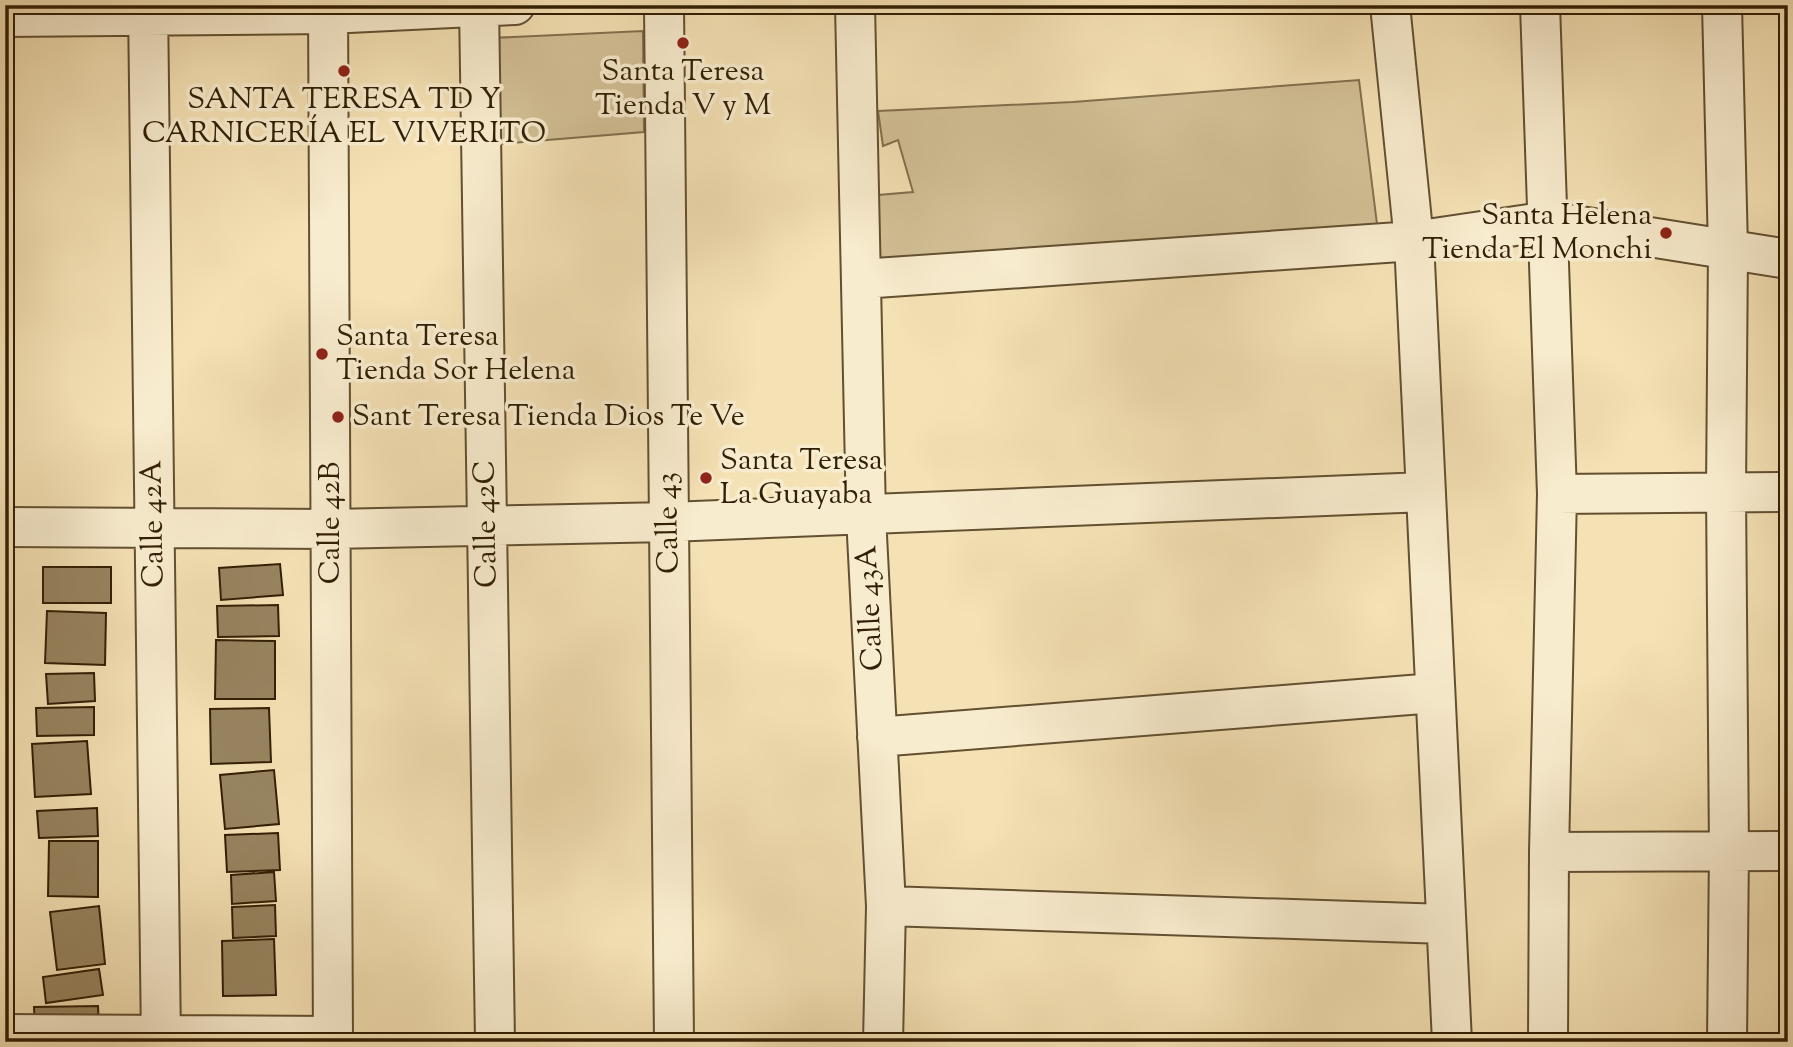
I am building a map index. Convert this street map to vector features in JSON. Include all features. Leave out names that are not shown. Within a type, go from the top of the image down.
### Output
[{"type":"street","points":[[5,17],[148,10],[328,10],[515,5]]},
{"type":"street","name":"Calle 43","points":[[664,5],[674,1042]]},
{"type":"street","name":"Calle 43A","points":[[855,5],[866,516],[886,906],[883,1042]]},
{"type":"street","points":[[1390,5],[1414,241],[1452,1042]]},
{"type":"street","points":[[1540,5],[1557,494],[1549,852],[1548,1042]]},
{"type":"street","points":[[1722,5],[1728,249],[1727,1042]]},
{"type":"street","name":"Calle 42C","points":[[479,6],[495,1042]]},
{"type":"street","name":"Calle 42A","points":[[148,10],[161,1038]]},
{"type":"street","name":"Calle 42B","points":[[328,10],[333,1039]]},
{"type":"street","points":[[861,279],[1414,241],[1549,220],[1788,259]]},
{"type":"street","points":[[5,527],[331,529],[669,522],[1425,492]]},
{"type":"street","points":[[1557,494],[1788,492]]},
{"type":"street","points":[[877,737],[1435,693]]},
{"type":"street","points":[[1549,852],[1788,851]]},
{"type":"street","points":[[886,906],[1446,924]]},
{"type":"street","points":[[5,1034],[333,1039]]},
{"type":"shaded area","points":[[643,31],[644,132],[488,145],[491,38]]},
{"type":"shaded area","points":[[1359,80],[1378,232],[872,269],[878,195],[913,192],[898,140],[883,146],[878,111],[1073,102]]},
{"type":"building","points":[[280,564],[283,595],[221,600],[219,568]]},
{"type":"building","points":[[43,567],[111,567],[111,603],[43,603]]},
{"type":"building","points":[[278,605],[279,636],[218,637],[217,606]]},
{"type":"building","points":[[47,611],[106,613],[105,665],[45,663]]},
{"type":"building","points":[[216,640],[275,641],[275,699],[215,699]]},
{"type":"building","points":[[94,673],[95,701],[48,704],[46,674]]},
{"type":"building","points":[[94,707],[94,735],[37,736],[36,708]]},
{"type":"building","points":[[269,708],[271,762],[211,764],[210,709]]},
{"type":"building","points":[[87,741],[91,794],[35,797],[32,744]]},
{"type":"building","points":[[274,770],[279,824],[225,829],[220,775]]},
{"type":"building","points":[[97,808],[98,836],[39,838],[37,811]]},
{"type":"building","points":[[278,833],[280,870],[227,872],[225,835]]},
{"type":"building","points":[[49,841],[98,841],[98,897],[48,896]]},
{"type":"building","points":[[274,872],[276,901],[232,904],[231,875]]},
{"type":"building","points":[[275,905],[276,936],[233,938],[232,907]]},
{"type":"building","points":[[99,906],[105,964],[57,970],[50,912]]},
{"type":"building","points":[[274,939],[276,995],[223,996],[222,941]]},
{"type":"building","points":[[99,969],[103,995],[46,1003],[43,977]]},
{"type":"building","points":[[98,1006],[99,1030],[35,1031],[34,1007]]},
{"type":"place","name":"Santa Teresa Tienda V y M","points":[[683,43]]},
{"type":"place","name":"SANTA TERESA TD Y CARNICERÍA EL VIVERITO","points":[[344,71]]},
{"type":"place","name":"Santa Helena Tienda El Monchi","points":[[1666,233]]},
{"type":"place","name":"Santa Teresa Tienda Sor Helena","points":[[322,354]]},
{"type":"place","name":"Sant Teresa Tienda Dios Te Ve","points":[[338,417]]},
{"type":"place","name":"Santa Teresa La Guayaba","points":[[706,478]]}]
